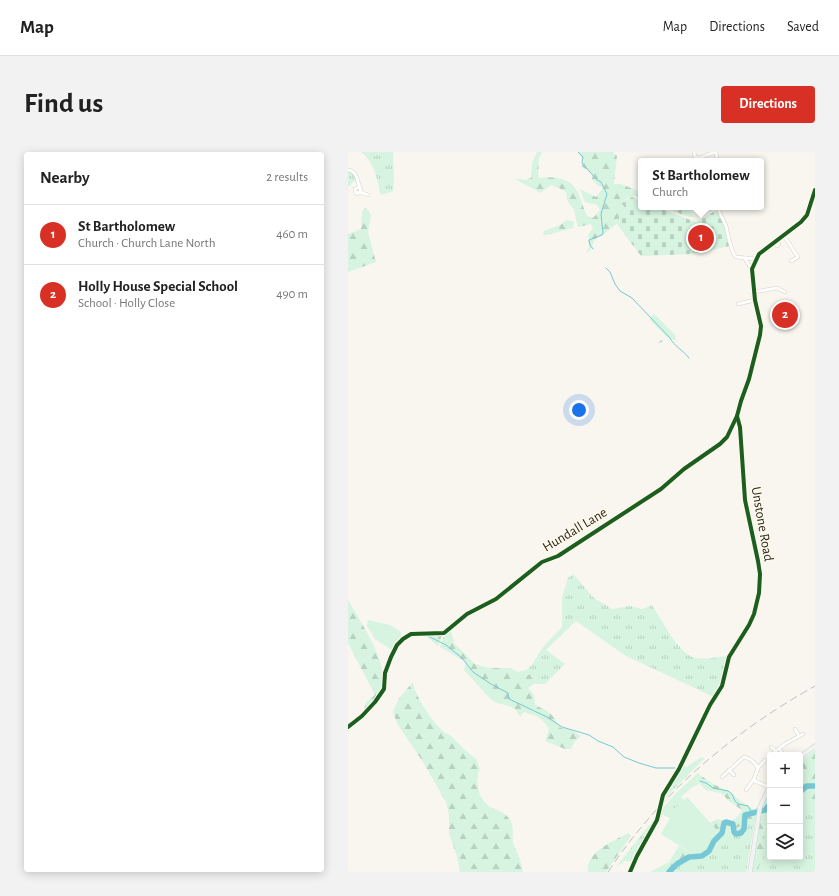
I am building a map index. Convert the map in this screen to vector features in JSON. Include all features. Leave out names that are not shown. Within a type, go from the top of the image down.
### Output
[{"type":"main road","points":[[803,755],[815,746]]},
{"type":"main road","points":[[750,872],[760,807],[769,788]]},
{"type":"street","points":[[694,152],[695,157],[699,158],[715,152]]},
{"type":"street","points":[[348,170],[352,170],[354,172],[360,192],[368,195]]},
{"type":"street","points":[[752,269],[759,254],[798,225],[807,214],[815,190]]},
{"type":"street","points":[[719,211],[732,246],[732,254],[736,257],[745,259],[756,259]]},
{"type":"street","points":[[784,236],[798,257],[791,261]]},
{"type":"street","points":[[775,243],[777,246],[779,244]]},
{"type":"street","points":[[745,259],[752,269]]},
{"type":"street","name":"Hundall Lane","points":[[348,727],[362,716],[375,702],[384,689],[385,673],[391,657],[397,645],[404,639],[411,634],[444,633],[466,614],[496,599],[542,562],[558,556],[661,489],[684,469],[720,444],[727,437],[737,416],[749,379],[760,335],[761,326],[755,300],[752,269]]},
{"type":"street","points":[[754,292],[777,288],[785,292]]},
{"type":"street","points":[[738,304],[755,300]]},
{"type":"street","name":"Unstone Road","points":[[630,872],[637,856],[658,820],[663,794],[682,764],[710,705],[722,686],[729,657],[750,625],[759,593],[760,574],[745,500],[740,427],[737,416]]},
{"type":"street","points":[[795,729],[799,736]]},
{"type":"street","points":[[774,752],[803,734]]},
{"type":"street","points":[[771,747],[780,752]]},
{"type":"street","points":[[722,777],[744,756],[758,768]]},
{"type":"street","points":[[746,790],[754,779],[758,768],[765,760]]},
{"type":"street","points":[[729,770],[734,775]]},
{"type":"street","points":[[754,779],[757,782],[767,785]]},
{"type":"green space","points":[[361,152],[393,152],[393,191],[381,195],[373,166]]},
{"type":"green space","points":[[537,152],[542,152],[539,158],[538,178],[559,178],[569,182],[578,192],[587,216],[593,218],[600,210],[597,205],[585,202],[580,189],[596,197],[603,188],[597,185],[592,179],[592,173],[581,166],[584,161],[578,152],[613,152],[617,156],[614,184],[621,184],[638,191],[638,196],[628,198],[621,202],[625,208],[619,216],[620,221],[604,234],[595,239],[591,249],[586,254],[589,247],[588,235],[593,228],[591,224],[578,227],[574,210],[567,200],[566,192],[551,185],[540,193],[515,178],[525,180],[531,178],[532,164]]},
{"type":"green space","points":[[350,171],[356,180],[348,187],[348,172]]},
{"type":"green space","points":[[632,197],[638,200],[638,210],[664,210],[696,222],[717,210],[723,223],[730,246],[693,254],[641,256],[617,224],[620,221],[619,216],[625,208],[621,202]]},
{"type":"green space","points":[[365,208],[371,215],[368,232],[376,262],[348,272],[348,234],[361,229],[362,212]]},
{"type":"green space","points":[[671,210],[690,210],[694,217],[689,217]]},
{"type":"green space","points":[[567,220],[574,222],[573,228],[543,236],[544,231],[560,225]]},
{"type":"green space","points":[[654,314],[675,335],[676,341],[667,337],[649,319]]},
{"type":"green space","points":[[573,574],[594,598],[612,609],[630,606],[642,609],[652,605],[679,647],[690,656],[713,658],[727,656],[722,683],[714,697],[626,656],[576,621],[546,650],[565,664],[545,684],[534,684],[537,675],[529,673],[526,676],[518,672],[526,670],[532,665],[542,648],[562,627],[562,597],[568,578]]},
{"type":"green space","points":[[348,600],[372,642],[381,666],[383,677],[382,687],[379,694],[364,711],[366,702],[375,695],[348,643]]},
{"type":"green space","points":[[368,620],[390,625],[401,632],[401,636],[395,642],[392,650],[375,639],[367,626]]},
{"type":"green space","points":[[451,630],[454,643],[475,664],[489,668],[510,668],[526,676],[533,672],[537,675],[534,684],[528,688],[534,695],[535,705],[552,715],[561,728],[573,731],[581,736],[575,741],[571,749],[565,749],[545,741],[549,729],[539,718],[524,712],[520,717],[511,707],[492,700],[464,670],[466,662],[440,647],[444,636]]},
{"type":"green space","points":[[425,635],[442,635],[438,646]]},
{"type":"green space","points":[[413,682],[420,701],[435,722],[444,732],[450,735],[477,760],[480,768],[478,773],[478,790],[480,795],[487,805],[503,813],[511,822],[513,843],[520,859],[523,872],[460,872],[457,856],[449,834],[449,815],[446,802],[423,762],[398,725],[393,713],[400,697]]},
{"type":"green space","points":[[815,750],[815,804],[803,799],[803,759]]},
{"type":"green space","points":[[701,757],[705,758],[663,800],[670,785],[683,765],[687,767]]},
{"type":"green space","points":[[698,773],[700,775],[696,780],[699,784],[691,788],[681,797],[684,800],[666,816],[663,814],[661,818],[659,818],[662,809],[676,793]]},
{"type":"green space","points":[[700,775],[715,785],[729,791],[753,809],[763,807],[767,794],[767,816],[762,836],[766,851],[757,872],[752,872],[762,810],[755,821],[728,831],[722,836],[710,823],[717,819],[732,821],[742,810],[730,802],[721,793],[706,790],[696,780]]},
{"type":"green space","points":[[687,797],[722,836],[701,856],[696,856],[661,834],[670,818],[666,816]]},
{"type":"green space","points":[[803,799],[815,804],[815,872],[757,872],[763,857],[762,837],[767,817],[767,860],[803,860]]},
{"type":"green space","points":[[658,814],[631,861],[625,861],[616,867]]},
{"type":"green space","points":[[755,821],[746,872],[668,872],[683,859],[701,856],[728,831]]},
{"type":"green space","points":[[628,833],[631,836],[606,872],[588,872],[588,865],[596,853],[608,844]]},
{"type":"green space","points":[[679,846],[696,856],[683,859],[668,872],[650,872],[669,862]]},
{"type":"waterway","points":[[578,152],[583,157],[582,163],[597,180],[601,182],[607,194],[601,214],[603,233],[602,235],[589,240],[593,249]]},
{"type":"waterway","points":[[606,268],[610,272],[620,291],[632,298],[689,358]]},
{"type":"waterway","points":[[428,636],[446,645],[462,658],[473,672],[508,693],[509,699],[547,717],[562,727],[589,735],[598,741],[613,747],[624,757],[656,768],[675,768]]},
{"type":"waterway","points":[[700,781],[713,788],[728,791],[732,794],[738,804],[748,806],[752,813]]},
{"type":"waterway","points":[[803,789],[807,786],[815,786]]},
{"type":"waterway","points":[[669,872],[677,864],[689,857],[702,856],[709,851],[714,841],[722,833],[724,823],[726,822],[733,824],[734,832],[736,834],[741,833],[744,829],[745,815],[765,810],[767,808]]},
{"type":"railway","points":[[608,872],[628,843],[651,816],[700,767],[755,723],[815,686]]},
{"type":"cycle path","points":[[348,727],[362,716],[375,702],[384,689],[385,673],[391,657],[397,645],[403,639],[411,634],[444,633],[467,614],[496,599],[542,562],[558,556],[661,489],[684,469],[720,444],[727,437],[737,416],[749,379],[760,335],[761,326],[755,300],[752,269],[759,254],[801,222],[807,215],[815,190]]},
{"type":"cycle path","points":[[630,872],[657,820],[663,795],[679,769],[710,705],[722,686],[729,657],[749,625],[754,614],[759,593],[760,574],[745,500],[740,427],[737,416]]},
{"type":"place","name":"St Bartholomew","points":[[701,238]]},
{"type":"place","name":"Holly House Special School","points":[[785,315]]}]
